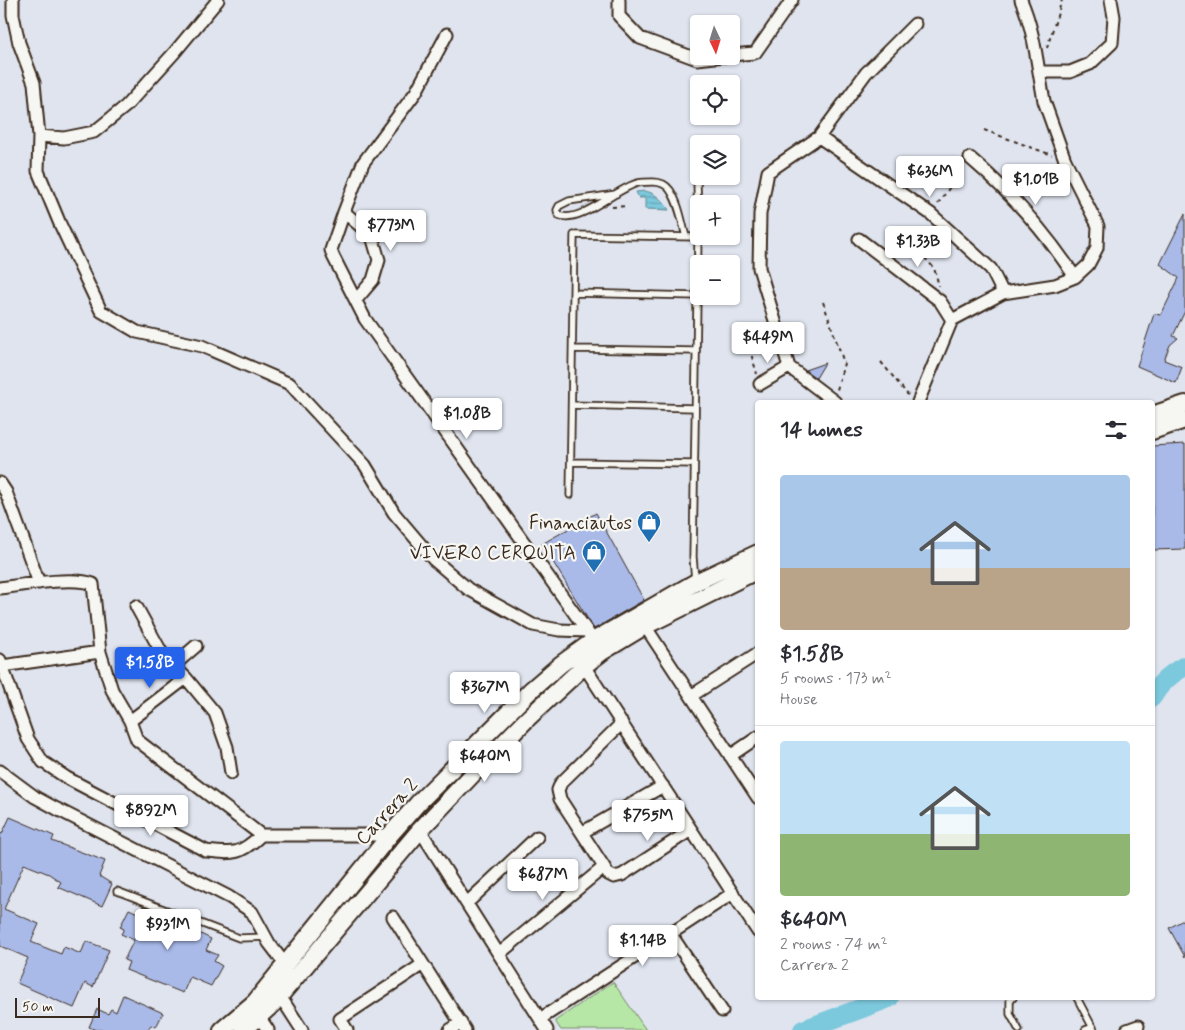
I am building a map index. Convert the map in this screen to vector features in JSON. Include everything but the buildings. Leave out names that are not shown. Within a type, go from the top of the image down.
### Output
[{"type":"main road","points":[[1155,414],[1185,404]]},
{"type":"main road","points":[[1155,430],[1185,420]]},
{"type":"main road","name":"Carrera 2","points":[[222,1030],[255,1002],[390,834],[419,802],[532,690],[590,636],[755,554]]},
{"type":"main road","name":"Carrera 2","points":[[244,1030],[264,1023],[280,996],[420,830],[520,726],[584,666],[602,652],[645,626],[755,571]]},
{"type":"street","points":[[13,0],[13,15],[19,43],[34,83],[39,136],[38,170],[60,224],[101,311],[137,332],[202,346],[290,384],[365,465],[394,513],[433,558],[468,589],[533,625],[590,636]]},
{"type":"street","points":[[39,136],[64,138],[94,132],[126,106],[174,53],[218,0]]},
{"type":"street","points":[[619,0],[619,16],[640,38],[690,57]]},
{"type":"street","points":[[740,54],[755,52],[792,0]]},
{"type":"street","points":[[914,399],[952,320],[1003,293],[1056,285],[1075,277],[1088,265],[1097,248],[1098,226],[1065,160],[1044,101],[1031,28],[1021,0]]},
{"type":"street","points":[[1039,72],[1070,72],[1090,64],[1112,43],[1114,17],[1111,0]]},
{"type":"street","points":[[831,400],[789,367],[759,268],[760,214],[768,172],[819,138],[866,73],[915,24]]},
{"type":"street","points":[[447,34],[416,92],[363,163],[331,250],[334,260],[365,319],[590,636]]},
{"type":"street","points":[[819,138],[930,214],[991,269],[1003,293]]},
{"type":"street","points":[[970,158],[998,182],[1056,248],[1075,277]]},
{"type":"street","points":[[344,212],[372,236],[379,260],[373,280],[356,300]]},
{"type":"street","points":[[859,239],[940,301],[952,320]]},
{"type":"street","points":[[760,384],[789,367]]},
{"type":"street","points":[[0,484],[6,492],[39,583]]},
{"type":"street","points":[[0,588],[39,583],[86,581],[93,584],[100,652],[112,690],[130,721],[137,740],[261,835],[390,834]]},
{"type":"street","points":[[136,606],[164,657],[186,678],[215,713],[227,747],[231,773]]},
{"type":"street","points":[[645,626],[755,794]]},
{"type":"street","points":[[173,666],[196,646]]},
{"type":"street","points":[[100,652],[1,663],[28,739],[43,762],[59,773],[206,851],[229,853],[247,848],[261,835]]},
{"type":"street","points":[[691,696],[755,655]]},
{"type":"street","points":[[584,666],[755,928]]},
{"type":"street","points":[[130,721],[186,678]]},
{"type":"street","points":[[622,723],[561,783],[558,790],[560,799],[583,832],[608,874],[614,877],[622,875],[691,830]]},
{"type":"street","points":[[730,756],[755,739]]},
{"type":"street","points":[[0,771],[35,797],[229,897],[252,912],[266,937],[285,964]]},
{"type":"street","points":[[583,832],[663,786]]},
{"type":"street","points":[[420,830],[547,1030]]},
{"type":"street","points":[[467,903],[537,837]]},
{"type":"street","points":[[499,954],[604,867]]},
{"type":"street","points":[[540,1019],[732,893]]},
{"type":"street","points":[[393,917],[463,1026],[450,1030]]},
{"type":"street","points":[[670,933],[722,1011]]},
{"type":"street","points":[[347,1030],[340,1019],[423,964]]},
{"type":"street","points":[[280,996],[302,1030]]},
{"type":"street","points":[[1127,1030],[1138,1026]]},
{"type":"lane","points":[[616,194],[564,203],[557,210],[558,215],[564,217],[582,212],[638,183],[663,183],[670,190],[678,208],[686,237]]},
{"type":"lane","points":[[570,495],[574,235],[690,237]]},
{"type":"lane","points":[[574,294],[690,296]]},
{"type":"lane","points":[[696,582],[693,556],[697,305]]},
{"type":"lane","points":[[573,350],[696,351]]},
{"type":"lane","points":[[572,404],[695,408]]},
{"type":"lane","points":[[571,462],[694,464]]},
{"type":"lane","points":[[117,891],[239,938],[266,937]]},
{"type":"lane","points":[[1010,1000],[1010,1014],[1019,1030]]},
{"type":"lane","points":[[1078,1000],[1093,1029],[1085,1030]]},
{"type":"path","points":[[1039,72],[1062,0]]},
{"type":"path","points":[[984,130],[1065,160]]},
{"type":"path","points":[[930,214],[970,158]]},
{"type":"path","points":[[903,234],[934,268],[940,287],[940,301]]},
{"type":"path","points":[[823,302],[844,363],[835,400]]},
{"type":"path","points":[[745,333],[760,384]]},
{"type":"path","points":[[882,362],[914,399]]},
{"type":"green space","points":[[613,982],[646,1030],[561,1030],[555,1021]]},
{"type":"water","points":[[645,191],[659,198],[669,210],[645,209],[645,198],[639,198],[636,192]]},
{"type":"waterway","points":[[1155,692],[1166,679],[1185,666]]},
{"type":"waterway","points":[[803,1030],[884,1000]]},
{"type":"place","name":"Financiautos","points":[[649,543]]},
{"type":"place","name":"VIVERO CERQUITA","points":[[594,573]]}]
